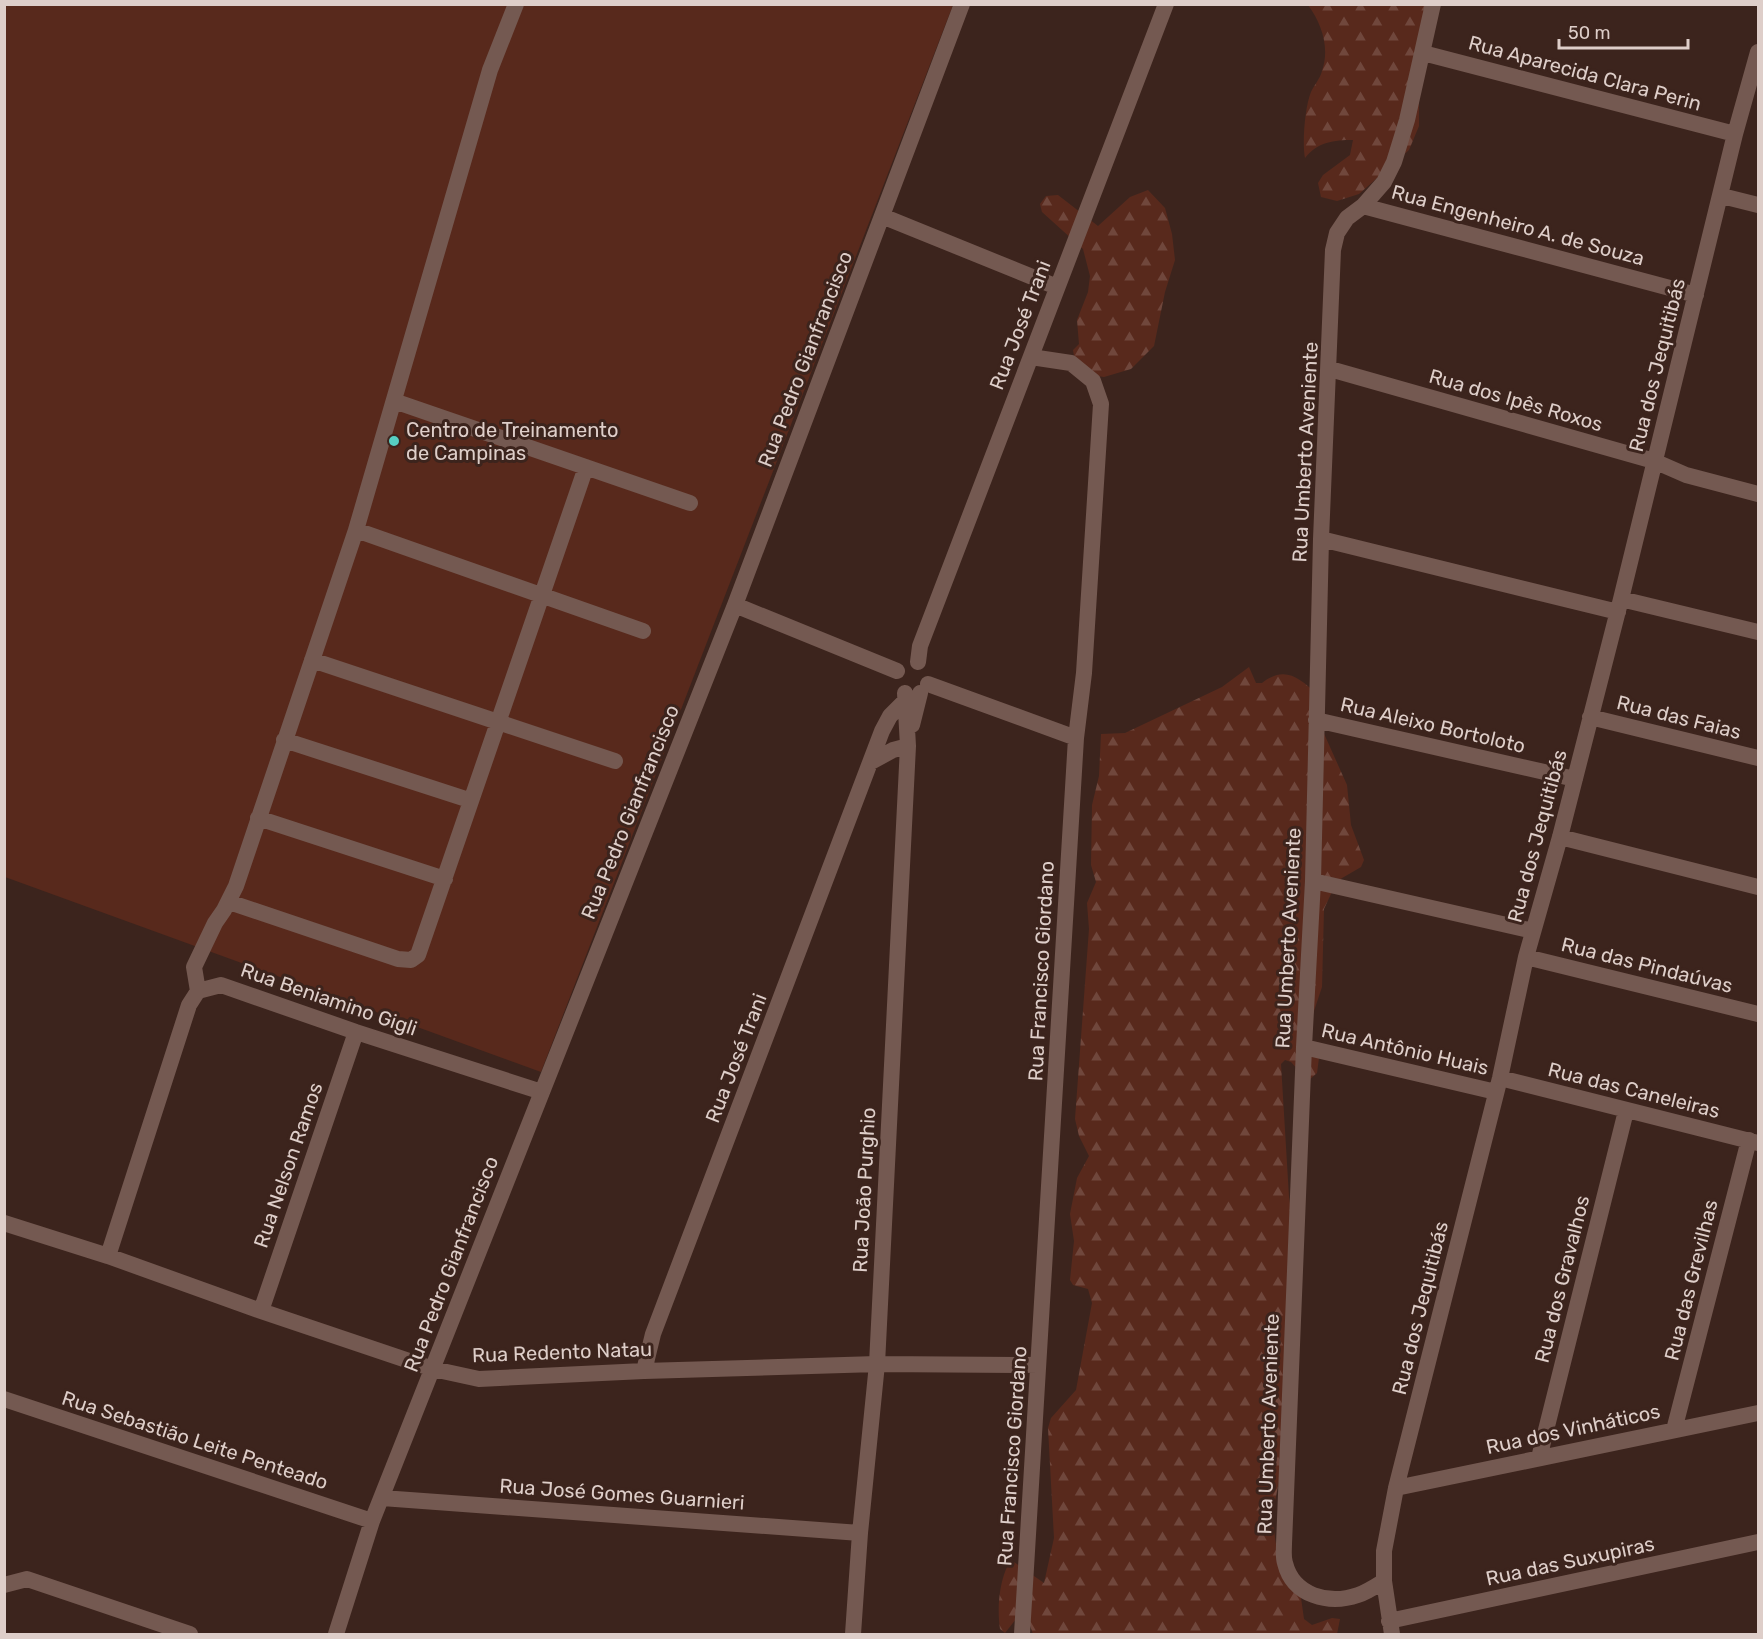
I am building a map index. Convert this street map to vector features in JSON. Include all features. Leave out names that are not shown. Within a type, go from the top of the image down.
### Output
[{"type":"street","points":[[108,1256],[189,1005],[198,991],[194,967],[236,886],[356,530],[490,70],[516,4]]},
{"type":"street","name":"Rua Pedro Gianfrancisco","points":[[336,1635],[372,1521],[735,605],[962,4]]},
{"type":"street","name":"Rua José Trani","points":[[918,662],[920,646],[1167,4]]},
{"type":"street","name":"Rua Umberto Aveniente","points":[[1383,1581],[1359,1595],[1329,1600],[1314,1596],[1302,1589],[1293,1581],[1284,1563],[1312,881],[1321,539],[1330,369],[1333,250],[1337,233],[1347,218],[1363,206],[1384,182],[1394,162],[1423,53],[1433,4]]},
{"type":"street","name":"Rua Aparecida Clara Perin","points":[[1423,53],[1735,134]]},
{"type":"street","name":"Rua dos Jequitibás","points":[[1391,1628],[1383,1581],[1384,1551],[1396,1488],[1498,1085],[1526,957],[1560,837],[1619,606],[1722,196],[1735,134],[1757,62]]},
{"type":"street","points":[[1722,196],[1758,205]]},
{"type":"street","name":"Rua Engenheiro A. de Souza","points":[[1363,206],[1696,295]]},
{"type":"street","points":[[882,216],[1057,287]]},
{"type":"street","name":"Rua Francisco Giordano","points":[[1022,1635],[1076,738],[1084,673],[1101,404],[1093,381],[1071,363],[1031,357]]},
{"type":"street","name":"Rua dos Ipês Roxos","points":[[1330,369],[1654,461],[1686,475],[1758,494]]},
{"type":"street","points":[[394,401],[690,503]]},
{"type":"street","points":[[229,902],[398,959],[411,960],[418,955],[586,467]]},
{"type":"street","points":[[356,530],[643,631]]},
{"type":"street","points":[[1321,539],[1619,606],[1758,632]]},
{"type":"street","points":[[735,605],[897,671]]},
{"type":"street","points":[[312,660],[615,761]]},
{"type":"street","points":[[915,692],[928,672],[918,662],[908,662],[897,671],[896,681],[901,690],[1076,738]]},
{"type":"street","name":"Rua José Trani","points":[[644,1371],[653,1334],[882,731],[890,716],[915,692]]},
{"type":"street","name":"Rua João Purghio","points":[[853,1635],[860,1533],[877,1364],[908,746],[915,692]]},
{"type":"street","name":"Rua das Faias","points":[[1590,717],[1758,758]]},
{"type":"street","name":"Rua Aleixo Bortoloto","points":[[1316,720],[1575,779]]},
{"type":"street","points":[[284,740],[470,801]]},
{"type":"street","points":[[871,762],[893,750],[908,746]]},
{"type":"street","points":[[258,818],[445,879]]},
{"type":"street","points":[[1560,837],[1758,887]]},
{"type":"street","points":[[1312,881],[1533,931]]},
{"type":"street","name":"Rua das Pindaúvas","points":[[1526,957],[1758,1014]]},
{"type":"street","name":"Rua Beniamino Gigli","points":[[198,991],[221,984],[356,1032],[542,1092]]},
{"type":"street","name":"Rua Nelson Ramos","points":[[261,1311],[356,1032]]},
{"type":"street","name":"Rua Antônio Huais","points":[[1304,1047],[1498,1085]]},
{"type":"street","name":"Rua das Caneleiras","points":[[1498,1085],[1626,1110],[1754,1141]]},
{"type":"street","name":"Rua dos Gravalhos","points":[[1539,1458],[1626,1110]]},
{"type":"street","name":"Rua das Grevilhas","points":[[1674,1430],[1754,1141]]},
{"type":"street","name":"Rua Redento Natau","points":[[4,1222],[433,1369],[479,1379],[877,1364],[1038,1365]]},
{"type":"street","name":"Rua Sebastião Leite Penteado","points":[[4,1399],[372,1521]]},
{"type":"street","name":"Rua dos Vinháticos","points":[[1396,1488],[1758,1413]]},
{"type":"street","name":"Rua José Gomes Guarnieri","points":[[382,1498],[860,1533]]},
{"type":"street","name":"Rua das Suxupiras","points":[[1391,1628],[1758,1542]]},
{"type":"street","points":[[4,1585],[27,1579],[190,1635]]},
{"type":"green space","name":"Centro de Treinamento de Campinas","points":[[4,5],[953,5],[541,1072],[5,877]]},
{"type":"green space","points":[[1308,5],[1438,5],[1419,94],[1419,126],[1409,150],[1359,194],[1337,201],[1321,197],[1318,183],[1323,175],[1350,155],[1353,140],[1320,145],[1305,158],[1304,134],[1307,106],[1311,92],[1321,74],[1325,54],[1321,28]]},
{"type":"green space","points":[[1148,190],[1165,208],[1172,234],[1175,260],[1165,292],[1154,346],[1131,369],[1104,377],[1077,373],[1073,350],[1079,344],[1077,320],[1088,292],[1090,276],[1083,249],[1042,212],[1040,204],[1046,196],[1058,195],[1098,226],[1130,197]]},
{"type":"green space","points":[[1249,667],[1256,683],[1285,674],[1298,679],[1317,694],[1317,718],[1347,785],[1351,825],[1364,860],[1361,867],[1337,881],[1324,909],[1322,987],[1307,1032],[1319,1058],[1317,1073],[1308,1081],[1291,1062],[1285,1060],[1281,1064],[1289,1197],[1299,1264],[1291,1419],[1272,1517],[1278,1558],[1301,1598],[1304,1619],[1312,1625],[1332,1618],[1340,1619],[1337,1634],[1033,1634],[1024,1609],[1005,1633],[1000,1629],[999,1605],[1008,1565],[1014,1562],[1044,1583],[1054,1538],[1048,1428],[1051,1418],[1076,1390],[1092,1303],[1088,1289],[1073,1285],[1070,1280],[1074,1241],[1070,1214],[1077,1178],[1089,1156],[1079,1136],[1075,1119],[1089,929],[1087,903],[1096,882],[1091,865],[1092,805],[1099,776],[1101,734],[1125,733],[1222,687]]},
{"type":"place","name":"Centro de Treinamento de Campinas","points":[[394,441]]}]
